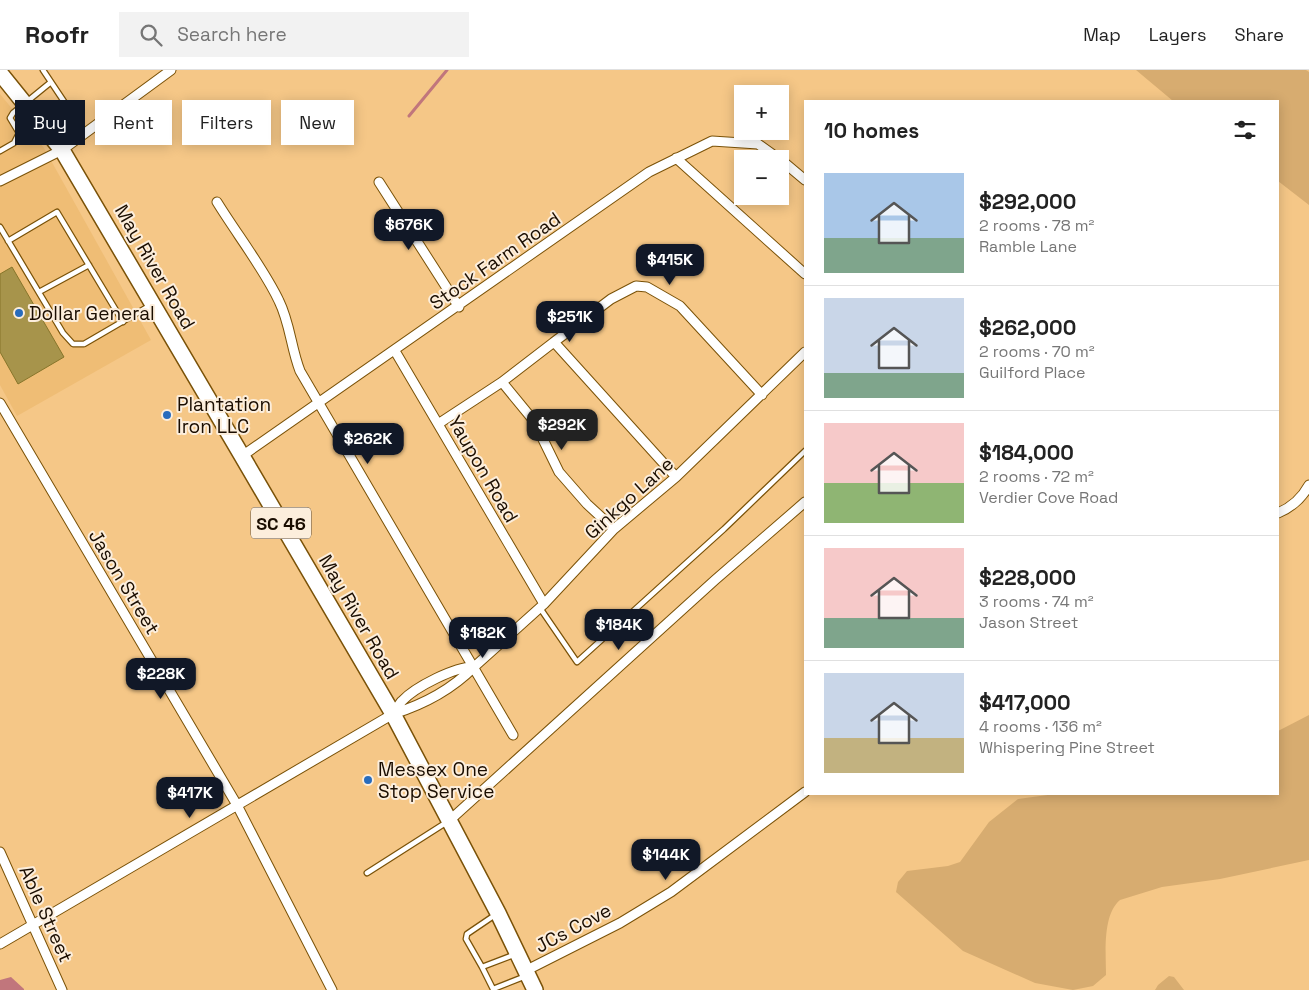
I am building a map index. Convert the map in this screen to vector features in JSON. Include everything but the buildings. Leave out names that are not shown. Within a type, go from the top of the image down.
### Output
[{"type":"main road","name":"May River Road","points":[[0,73],[22,100]]},
{"type":"main road","name":"May River Road","points":[[58,145],[393,714],[498,912],[535,990]]},
{"type":"street","points":[[85,133],[171,70]]},
{"type":"street","name":"Stock Farm Road","points":[[242,456],[459,307],[649,172],[712,141],[731,140],[758,144],[767,150]]},
{"type":"street","points":[[0,181],[69,145]]},
{"type":"street","points":[[676,158],[804,273]]},
{"type":"street","name":"Stock Farm Road","points":[[789,167],[804,179]]},
{"type":"street","points":[[379,182],[459,307]]},
{"type":"street","points":[[217,202],[279,300],[288,325],[293,353],[300,371],[513,735]]},
{"type":"street","points":[[438,424],[502,382],[611,299],[636,286],[647,287],[680,306],[762,395]]},
{"type":"street","points":[[554,342],[676,477]]},
{"type":"street","name":"Yaupon Road","points":[[395,351],[542,606]]},
{"type":"street","name":"Ginkgo Lane","points":[[393,714],[412,708],[448,688],[474,667],[542,606],[614,529],[676,477],[804,353]]},
{"type":"street","points":[[502,382],[534,421],[559,472],[587,504],[614,529]]},
{"type":"street","name":"Jason Street","points":[[0,404],[237,805],[332,990]]},
{"type":"street","points":[[1279,513],[1287,510],[1305,492],[1309,485]]},
{"type":"street","points":[[450,820],[715,580],[804,503]]},
{"type":"street","name":"Ginkgo Lane","points":[[393,714],[403,700],[425,686],[464,666],[474,667]]},
{"type":"street","points":[[0,944],[393,714]]},
{"type":"street","name":"JCs Cove","points":[[528,973],[620,923],[671,892],[804,793]]},
{"type":"street","name":"Able Street","points":[[0,853],[62,990]]},
{"type":"lane","points":[[43,70],[63,100]]},
{"type":"lane","points":[[30,100],[51,82]]},
{"type":"lane","points":[[15,113],[10,118],[15,126]]},
{"type":"lane","points":[[0,151],[15,140]]},
{"type":"lane","points":[[8,241],[57,212],[123,322]]},
{"type":"lane","points":[[0,227],[63,333],[73,344],[84,344],[153,304]]},
{"type":"lane","points":[[39,292],[89,265]]},
{"type":"lane","points":[[542,606],[576,662],[724,529],[804,452]]},
{"type":"lane","points":[[367,873],[450,820]]},
{"type":"lane","points":[[498,912],[468,934],[466,938],[492,990],[528,973]]},
{"type":"lane","points":[[482,967],[518,953]]},
{"type":"shaded area","points":[[1136,70],[1306,70],[1309,72],[1309,205],[1279,182],[1279,100],[1172,100]]},
{"type":"shaded area","points":[[0,94],[15,112],[15,145],[42,145],[44,148],[151,340],[17,416],[0,385]]},
{"type":"shaded area","points":[[1309,715],[1309,860],[1220,879],[1162,887],[1120,900],[1110,915],[1106,935],[1106,975],[1093,986],[1073,990],[1035,983],[963,951],[896,892],[898,882],[907,871],[948,866],[960,862],[989,822],[1018,799],[1048,795],[1279,795],[1279,730]]},
{"type":"shaded area","points":[[1169,976],[1174,977],[1184,990],[1155,990]]},
{"type":"shaded area","points":[[11,977],[24,990],[0,990],[0,980]]},
{"type":"waterway","points":[[409,116],[447,70]]},
{"type":"place","name":"Dollar General","points":[[19,313]]},
{"type":"place","name":"Plantation Iron LLC","points":[[167,415]]},
{"type":"place","name":"Messex One Stop Service","points":[[368,780]]}]
